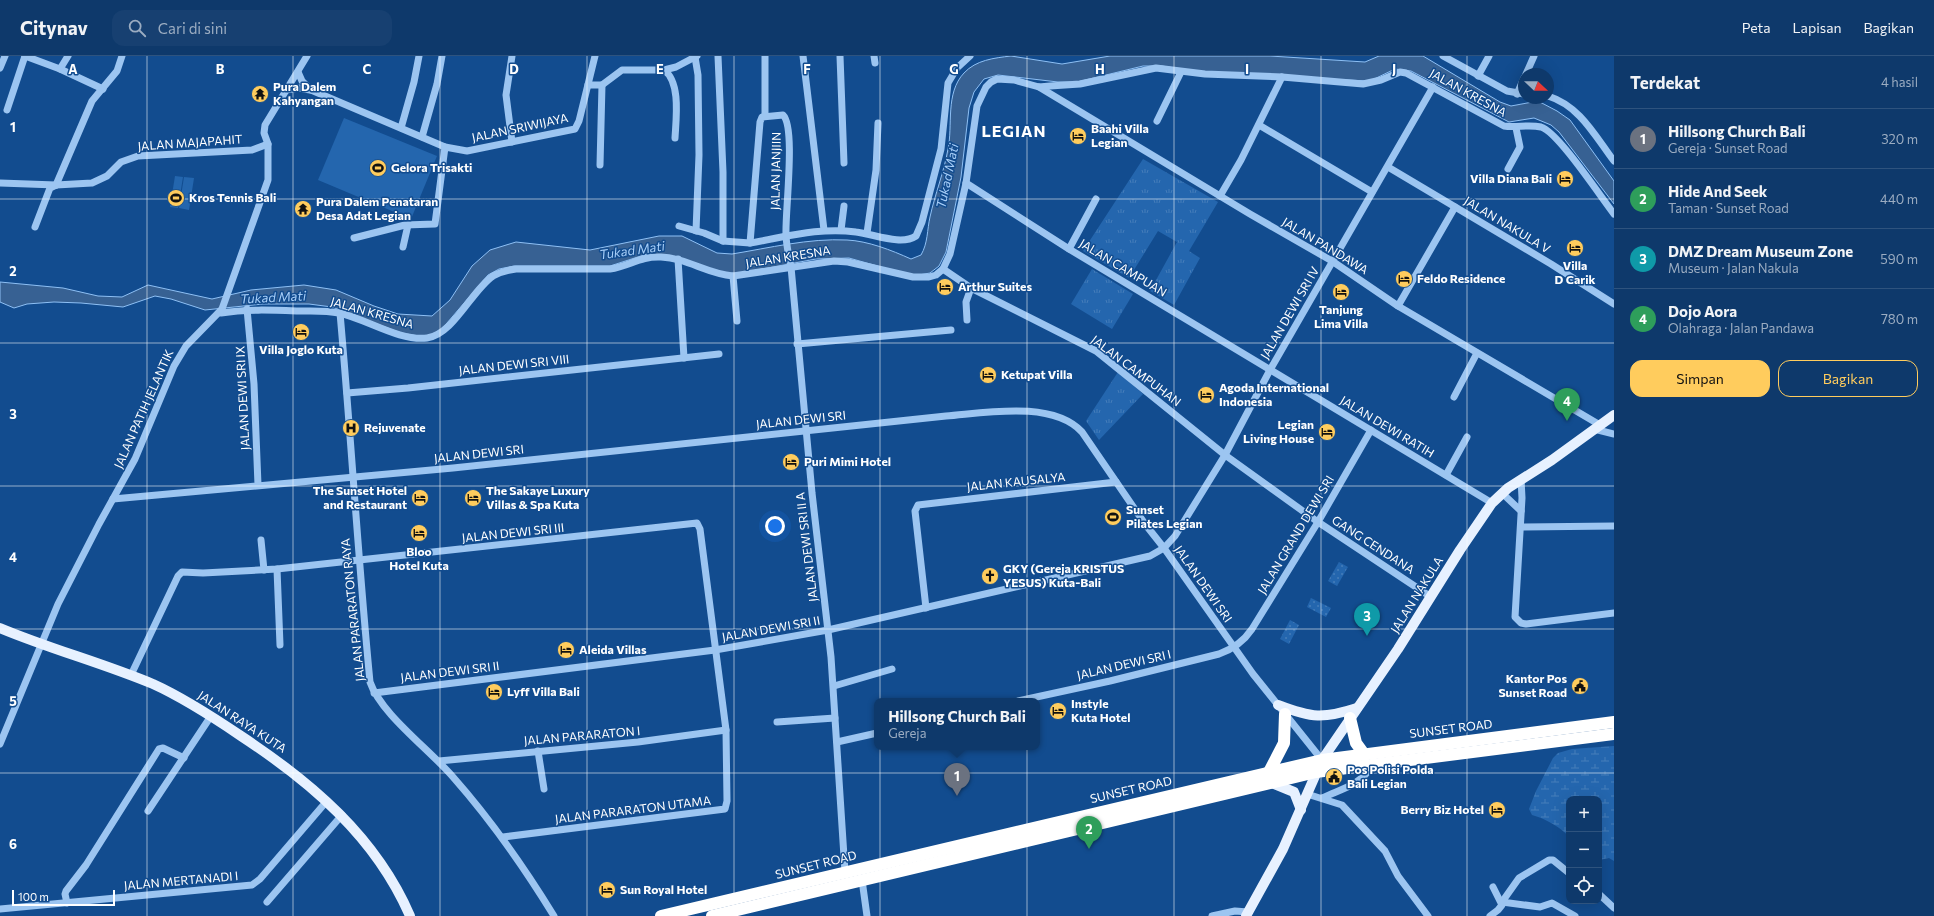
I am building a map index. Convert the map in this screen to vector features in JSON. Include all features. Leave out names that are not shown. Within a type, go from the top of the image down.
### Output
[{"type":"highway","points":[[1271,777],[1284,743],[1281,710]]},
{"type":"highway","points":[[1354,713],[1356,743],[1364,754]]},
{"type":"highway","name":"SUNSET ROAD","points":[[712,916],[862,880],[1271,777],[1322,760],[1614,722]]},
{"type":"highway","name":"SUNSET ROAD","points":[[661,916],[845,872],[1271,777],[1372,766],[1614,734]]},
{"type":"main road","name":"JALAN NAKULA","points":[[1248,914],[1283,849],[1322,760],[1492,503],[1502,493],[1521,479],[1552,460],[1614,415]]},
{"type":"main road","name":"JALAN RAYA KUTA","points":[[0,628],[131,675],[161,688],[211,716],[290,770],[342,815],[363,838],[386,871],[410,916]]},
{"type":"main road","points":[[1281,710],[1314,716],[1332,716],[1354,713]]},
{"type":"main road","points":[[1271,777],[1294,792],[1301,810]]},
{"type":"street","points":[[0,68],[5,56]]},
{"type":"street","points":[[7,110],[25,56],[60,69],[103,89]]},
{"type":"street","points":[[60,69],[68,56]]},
{"type":"street","points":[[35,227],[50,188],[56,185],[87,110],[96,95],[103,89],[117,71],[122,56]]},
{"type":"street","name":"JALAN PATIH JELANTIK","points":[[0,744],[58,604],[99,524],[120,489],[135,459],[180,355],[193,338],[222,311],[267,184],[269,171],[268,144],[264,133],[265,125],[307,56]]},
{"type":"street","points":[[401,128],[414,82],[418,56]]},
{"type":"street","points":[[422,137],[437,84],[442,56]]},
{"type":"street","points":[[512,56],[506,95],[512,142]]},
{"type":"street","name":"JALAN SRIWIJAYA","points":[[286,90],[299,88],[311,90],[445,147],[467,151],[575,128],[579,121],[595,56]]},
{"type":"street","points":[[718,56],[723,172],[723,241]]},
{"type":"street","name":"JALAN JANJIIN","points":[[765,56],[765,116],[783,115],[788,124],[790,146],[786,237]]},
{"type":"street","points":[[803,56],[824,230]]},
{"type":"street","points":[[840,56],[844,163]]},
{"type":"street","points":[[678,226],[723,241],[750,243],[824,230],[868,233],[907,240],[916,236],[919,232],[941,149],[948,84],[957,68],[970,56]]},
{"type":"street","points":[[1443,56],[1507,91],[1518,94]]},
{"type":"street","points":[[1478,76],[1489,56]]},
{"type":"street","points":[[1529,68],[1534,56]]},
{"type":"street","points":[[588,86],[602,85],[622,70],[664,70],[676,67],[696,57],[698,75],[699,155],[696,231]]},
{"type":"street","name":"JALAN KRESNA","points":[[222,311],[247,309],[318,310],[340,313],[403,335],[428,338],[441,331],[451,323],[467,306],[483,285],[493,276],[504,271],[534,268],[610,269],[618,268],[642,258],[661,257],[678,259],[720,275],[733,276],[829,261],[848,262],[920,278],[936,275],[943,269],[950,254],[966,183],[974,117],[986,86],[991,82],[1004,78],[1039,87],[1080,84],[1148,69],[1164,69],[1181,72],[1363,84],[1381,80],[1400,72],[1412,75],[1489,120],[1504,126],[1516,128],[1535,126],[1542,127],[1554,136],[1614,214]]},
{"type":"street","points":[[664,70],[670,73],[675,84],[675,138]]},
{"type":"street","name":"JALAN SRIWIJAYA","points":[[298,72],[302,81],[311,90]]},
{"type":"street","points":[[1157,120],[1181,72]]},
{"type":"street","points":[[1220,196],[1259,125],[1282,78]]},
{"type":"street","points":[[600,165],[602,85]]},
{"type":"street","name":"JALAN PANDAWA","points":[[1039,87],[1220,196],[1332,261],[1398,306],[1597,427],[1614,434]]},
{"type":"street","name":"JALAN DEWI SRI IV","points":[[1164,548],[1179,529],[1225,455],[1270,370],[1372,192],[1388,167],[1432,87]]},
{"type":"street","points":[[1554,98],[1565,103],[1581,116],[1614,162]]},
{"type":"street","points":[[750,243],[760,122],[762,117],[765,116]]},
{"type":"street","points":[[868,233],[876,170],[878,123]]},
{"type":"street","points":[[1259,125],[1372,192]]},
{"type":"street","points":[[1508,169],[1520,147],[1516,128]]},
{"type":"street","name":"JALAN MAJAPAHIT","points":[[0,183],[56,185],[92,183],[100,181],[121,162],[138,156],[252,150],[268,144]]},
{"type":"street","points":[[354,238],[408,225],[433,225],[436,223],[445,147]]},
{"type":"street","name":"JALAN NAKULA V","points":[[1388,167],[1455,206],[1614,304]]},
{"type":"street","name":"JALAN CAMPUAN","points":[[966,183],[1069,249],[1270,370]]},
{"type":"street","points":[[1069,249],[1096,199]]},
{"type":"street","points":[[841,230],[844,206]]},
{"type":"street","points":[[1398,306],[1455,206]]},
{"type":"street","points":[[403,247],[408,225]]},
{"type":"street","name":"JALAN DEWI SRI II A","points":[[786,237],[791,266],[806,430],[834,686],[845,872]]},
{"type":"street","points":[[678,259],[684,358]]},
{"type":"street","name":"JALAN CAMPUHAN","points":[[943,269],[971,288],[1095,350],[1225,455]]},
{"type":"street","points":[[733,276],[737,321]]},
{"type":"street","points":[[966,320],[966,302],[971,288]]},
{"type":"street","name":"JALAN DEWI SRI IX","points":[[247,309],[254,384],[258,486]]},
{"type":"street","name":"JALAN PARARATON RAYA","points":[[340,313],[358,560],[370,682],[374,693],[386,709],[439,761],[503,837],[554,916]]},
{"type":"street","points":[[798,344],[951,330]]},
{"type":"street","points":[[1454,397],[1477,353]]},
{"type":"street","name":"JALAN DEWI SRI VIII","points":[[347,393],[408,388],[719,354]]},
{"type":"street","name":"JALAN DEWI RATIH","points":[[1270,370],[1492,503]]},
{"type":"street","name":"JALAN DEWI SRI","points":[[113,500],[353,476],[454,468],[806,430],[981,413],[1020,411],[1043,413],[1063,419],[1078,427],[1141,519],[1164,548],[1234,646],[1281,710],[1322,760]]},
{"type":"street","name":"JALAN GRAND DEWI SRI","points":[[1234,646],[1247,636],[1252,629],[1318,522],[1371,430]]},
{"type":"street","points":[[1446,475],[1468,437]]},
{"type":"street","name":"GANG CENDANA","points":[[1225,455],[1318,522],[1431,597]]},
{"type":"street","points":[[1521,479],[1522,511],[1514,613],[1515,618],[1521,624],[1614,613]]},
{"type":"street","name":"JALAN KAUSALYA","points":[[926,608],[916,512],[918,505],[1116,482]]},
{"type":"street","points":[[120,489],[121,496],[124,498]]},
{"type":"street","points":[[1502,493],[1522,511]]},
{"type":"street","name":"JALAN DEWI SRI III","points":[[131,675],[178,576],[182,572],[277,569],[697,523],[700,529],[715,650]]},
{"type":"street","points":[[1521,527],[1614,526]]},
{"type":"street","points":[[260,540],[264,570]]},
{"type":"street","name":"JALAN DEWI SRI II","points":[[374,693],[715,650],[828,630],[1150,556],[1164,548]]},
{"type":"street","points":[[277,569],[280,644]]},
{"type":"street","name":"JALAN DEWI SRI I","points":[[1032,698],[1110,681],[1220,654],[1234,646]]},
{"type":"street","name":"JALAN PARARATON UTAMA","points":[[503,837],[725,810],[727,805],[726,730],[715,650]]},
{"type":"street","points":[[834,686],[892,669]]},
{"type":"street","points":[[148,811],[211,716]]},
{"type":"street","points":[[777,722],[835,718]]},
{"type":"street","name":"JALAN PARARATON I","points":[[439,761],[638,742],[726,730]]},
{"type":"street","points":[[837,742],[874,734]]},
{"type":"street","points":[[67,903],[65,894],[66,891],[86,865],[159,749],[163,748],[184,758]]},
{"type":"street","points":[[538,751],[544,790]]},
{"type":"street","points":[[1322,798],[1358,781],[1366,775],[1372,766]]},
{"type":"street","points":[[1307,794],[1342,805],[1389,856],[1398,876],[1428,916]]},
{"type":"street","name":"JALAN MERTANADI I","points":[[0,910],[252,885],[260,879],[326,802]]},
{"type":"street","points":[[266,902],[342,815]]},
{"type":"street","points":[[1490,916],[1498,910],[1519,878],[1549,860],[1553,860],[1566,871]]},
{"type":"street","points":[[862,880],[867,916]]},
{"type":"street","points":[[1493,887],[1502,902]]},
{"type":"street","points":[[1602,897],[1614,908]]},
{"type":"street","points":[[1502,902],[1540,907],[1552,904],[1575,916]]},
{"type":"street","points":[[1212,916],[1235,911],[1248,914]]},
{"type":"green space","name":"Gelora Trisakti","points":[[344,118],[437,156],[411,219],[318,180]]},
{"type":"green space","points":[[1143,159],[1218,202],[1189,251],[1200,258],[1174,305],[1150,291],[1177,242],[1158,231],[1129,278],[1083,251]]},
{"type":"green space","name":"Kros Tennis Bali","points":[[175,176],[183,177],[178,208],[170,207]]},
{"type":"green space","points":[[184,177],[194,178],[189,210],[179,208]]},
{"type":"green space","points":[[1092,269],[1133,294],[1112,329],[1071,304]]},
{"type":"green space","points":[[1118,372],[1143,394],[1099,440],[1086,421]]},
{"type":"green space","points":[[1339,562],[1348,567],[1337,586],[1328,581]]},
{"type":"green space","points":[[1311,598],[1331,608],[1326,617],[1307,607]]},
{"type":"green space","points":[[1290,620],[1299,625],[1289,644],[1280,639]]},
{"type":"green space","points":[[1614,746],[1614,861],[1609,858],[1602,859],[1602,796],[1566,796],[1566,834],[1552,823],[1532,815],[1529,809],[1536,791],[1553,758],[1558,753],[1572,749]]},
{"type":"water","name":"Tukad Mati","points":[[1011,56],[1062,64],[1110,56],[1270,56],[1365,62],[1379,56],[1423,56],[1500,102],[1511,106],[1522,104],[1544,104],[1570,120],[1614,181],[1614,204],[1559,132],[1551,125],[1534,118],[1509,122],[1411,71],[1395,69],[1370,81],[1212,74],[1162,66],[1143,66],[1077,82],[1058,82],[998,75],[984,79],[974,92],[969,108],[961,177],[946,252],[939,266],[930,273],[913,276],[849,258],[816,259],[735,274],[719,273],[662,255],[647,254],[610,266],[514,266],[499,269],[488,275],[441,330],[431,336],[418,336],[401,333],[332,307],[309,304],[263,304],[205,310],[171,299],[155,296],[123,307],[54,302],[27,304],[14,308],[0,302],[0,282],[63,288],[98,296],[122,297],[148,285],[212,299],[251,290],[304,285],[336,290],[374,306],[398,314],[432,316],[450,300],[472,266],[490,250],[516,242],[590,250],[659,236],[682,236],[717,253],[732,254],[818,240],[847,240],[879,246],[911,259],[921,255],[925,246],[932,208],[946,158],[954,90],[964,73],[980,62]]},
{"type":"place","name":"Pura Dalem Kahyangan","points":[[260,94]]},
{"type":"place","name":"Baahi Villa Legian","points":[[1078,136]]},
{"type":"place","name":"Gelora Trisakti","points":[[378,168]]},
{"type":"place","name":"Villa Diana Bali","points":[[1565,179]]},
{"type":"place","name":"Kros Tennis Bali","points":[[176,198]]},
{"type":"place","name":"Pura Dalem Penataran Desa Adat Legian","points":[[303,209]]},
{"type":"place","name":"Villa D Carik","points":[[1575,248]]},
{"type":"place","name":"Feldo Residence","points":[[1404,279]]},
{"type":"place","name":"Arthur Suites","points":[[945,287]]},
{"type":"place","name":"Tanjung Lima Villa","points":[[1341,292]]},
{"type":"place","name":"Villa Joglo Kuta","points":[[301,332]]},
{"type":"place","name":"Ketupat Villa","points":[[988,375]]},
{"type":"place","name":"Agoda International Indonesia","points":[[1206,395]]},
{"type":"place","name":"Dojo Aora","points":[[1567,421]]},
{"type":"place","name":"Rejuvenate","points":[[351,428]]},
{"type":"place","name":"Legian Living House","points":[[1327,432]]},
{"type":"place","name":"Puri Mimi Hotel","points":[[791,462]]},
{"type":"place","name":"The Sunset Hotel and Restaurant","points":[[420,498]]},
{"type":"place","name":"The Sakaye Luxury Villas & Spa Kuta","points":[[473,498]]},
{"type":"place","name":"Sunset Pilates Legian","points":[[1113,517]]},
{"type":"place","name":"Bloo Hotel Kuta","points":[[419,533]]},
{"type":"place","name":"GKY (Gereja KRISTUS YESUS) Kuta-Bali","points":[[990,576]]},
{"type":"place","name":"DMZ Dream Museum Zone","points":[[1367,636]]},
{"type":"place","name":"Aleida Villas","points":[[566,650]]},
{"type":"place","name":"Kantor Pos Sunset Road","points":[[1580,686]]},
{"type":"place","name":"Lyff Villa Bali","points":[[494,692]]},
{"type":"place","name":"Instyle Kuta Hotel","points":[[1058,711]]},
{"type":"place","name":"Pos Polisi Polda Bali Legian","points":[[1334,777]]},
{"type":"place","name":"Hillsong Church Bali","points":[[957,796]]},
{"type":"place","name":"Berry Biz Hotel","points":[[1497,810]]},
{"type":"place","name":"Hide And Seek","points":[[1089,849]]},
{"type":"place","name":"Sun Royal Hotel","points":[[607,890]]},
{"type":"district","name":"LEGIAN","points":[[1014,131]]}]
